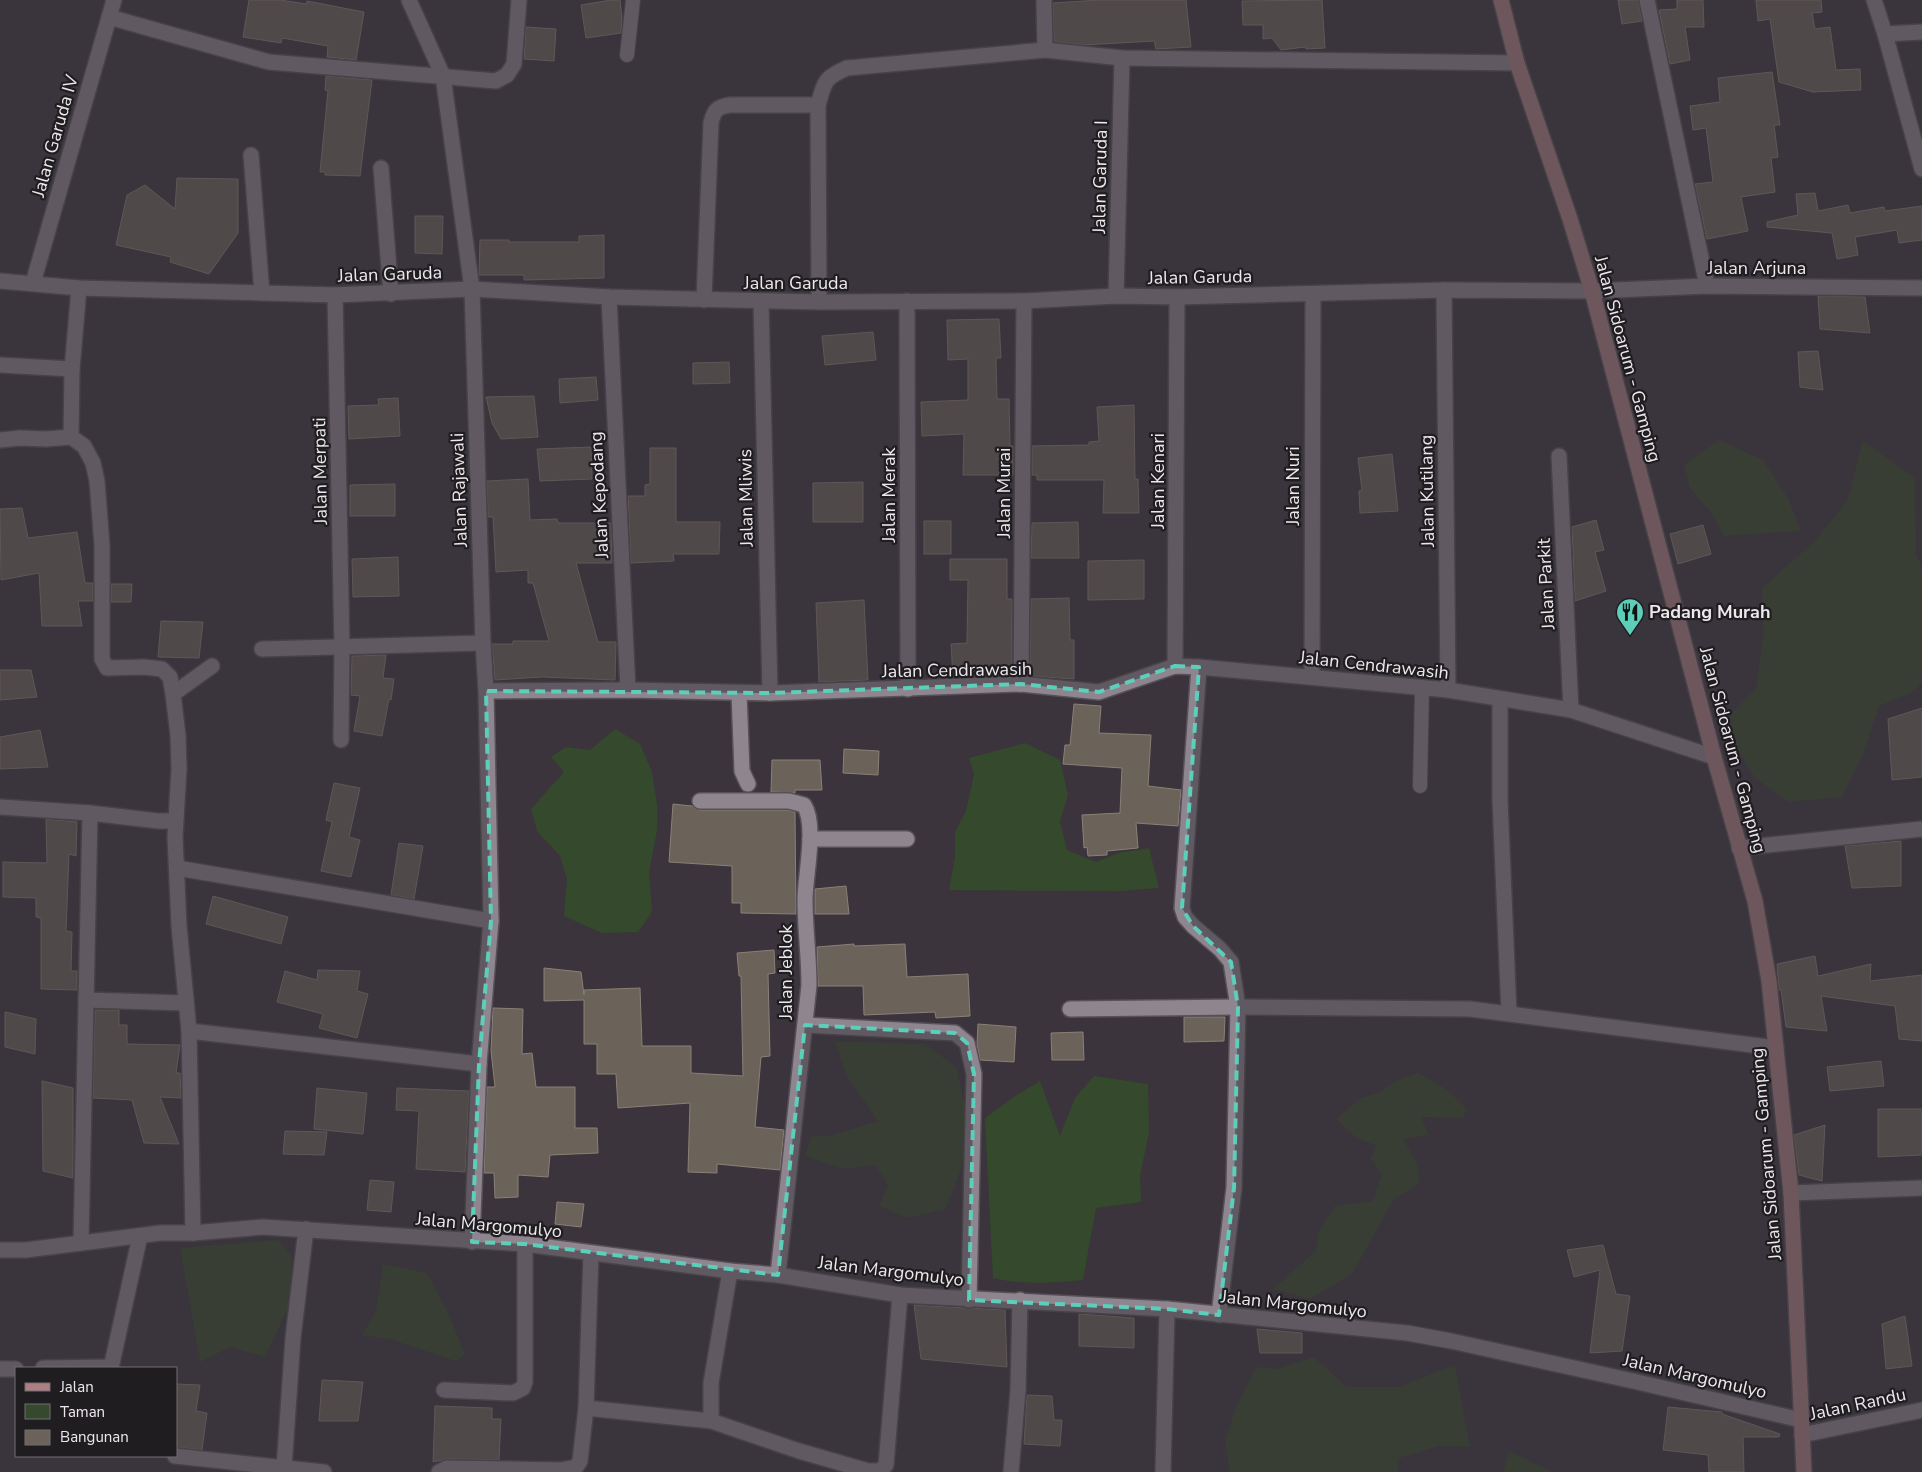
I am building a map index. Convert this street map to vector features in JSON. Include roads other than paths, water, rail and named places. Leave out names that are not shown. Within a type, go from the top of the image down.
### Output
[{"type":"main road","name":"Jalan Sidoarum - Gamping","points":[[1501,0],[1517,63],[1570,219],[1592,291],[1714,757],[1755,901],[1769,981],[1791,1193],[1804,1472]]},
{"type":"street","name":"Jalan Garuda IV","points":[[33,283],[114,0]]},
{"type":"street","name":"Jalan Rajawali","points":[[409,0],[443,76],[472,289],[486,691],[491,921],[479,1064],[472,1242]]},
{"type":"street","points":[[108,17],[269,62],[496,81],[507,75],[514,64],[519,0]]},
{"type":"street","points":[[1044,0],[1045,50]]},
{"type":"street","points":[[1501,0],[1506,0]]},
{"type":"street","points":[[1647,0],[1706,286]]},
{"type":"street","points":[[1874,0],[1922,169]]},
{"type":"street","points":[[1885,34],[1922,32]]},
{"type":"street","points":[[819,302],[818,105],[824,84],[832,75],[847,68],[1045,50],[1122,58],[1517,63]]},
{"type":"street","name":"Jalan Garuda I","points":[[1116,296],[1122,58]]},
{"type":"street","points":[[704,300],[711,123],[714,112],[719,107],[730,105],[818,105]]},
{"type":"street","points":[[251,155],[262,293]]},
{"type":"street","points":[[381,168],[391,294]]},
{"type":"street","name":"Jalan Garuda","points":[[0,281],[79,288],[335,295],[472,289],[609,297],[760,302],[1024,301],[1116,296],[1177,297],[1444,290],[1592,291]]},
{"type":"street","name":"Jalan Arjuna","points":[[1592,291],[1706,286],[1922,288]]},
{"type":"street","points":[[71,437],[72,369],[79,288]]},
{"type":"street","name":"Jalan Kutilang","points":[[1444,290],[1448,690]]},
{"type":"street","name":"Jalan Nuri","points":[[1312,677],[1313,294]]},
{"type":"street","name":"Jalan Merpati","points":[[335,295],[342,646],[341,740]]},
{"type":"street","name":"Jalan Kepodang","points":[[609,297],[628,690]]},
{"type":"street","name":"Jalan Kenari","points":[[1175,666],[1177,297]]},
{"type":"street","name":"Jalan Merak","points":[[907,301],[908,689]]},
{"type":"street","name":"Jalan Murai","points":[[1021,684],[1024,301]]},
{"type":"street","name":"Jalan Mliwis","points":[[760,302],[770,693]]},
{"type":"street","points":[[0,365],[72,369]]},
{"type":"street","points":[[0,440],[71,437],[84,446],[93,463],[97,481],[102,545],[102,660],[107,668],[144,667],[162,670],[170,677],[178,752],[175,821],[179,926],[189,1031],[193,1233]]},
{"type":"street","name":"Jalan Parkit","points":[[1559,456],[1570,710]]},
{"type":"street","points":[[262,649],[483,643]]},
{"type":"street","points":[[173,694],[212,666]]},
{"type":"street","name":"Jalan Cendrawasih","points":[[486,691],[628,690],[770,693],[1021,684],[1099,692],[1175,666],[1199,667],[1448,690],[1570,710],[1714,757]]},
{"type":"street","points":[[1199,667],[1182,908],[1185,917],[1193,926],[1220,949],[1231,962],[1238,1007],[1234,1188],[1219,1315]]},
{"type":"street","points":[[738,693],[742,771],[748,784]]},
{"type":"street","points":[[1500,699],[1500,800],[1509,1014]]},
{"type":"street","name":"Jalan Jeblok","points":[[700,801],[763,800],[804,804],[807,809],[810,839],[805,899],[809,985],[778,1275]]},
{"type":"street","points":[[0,807],[175,821]]},
{"type":"street","points":[[81,1243],[90,813]]},
{"type":"street","points":[[1739,848],[1922,829]]},
{"type":"street","points":[[810,839],[907,839]]},
{"type":"street","points":[[177,868],[491,921]]},
{"type":"street","points":[[86,1000],[186,1003]]},
{"type":"street","points":[[1070,1009],[1238,1007],[1470,1009],[1776,1048]]},
{"type":"street","points":[[805,1025],[955,1032],[967,1043],[974,1074],[969,1300]]},
{"type":"street","points":[[189,1031],[479,1064]]},
{"type":"street","points":[[1791,1193],[1922,1188]]},
{"type":"street","name":"Jalan Margomulyo","points":[[0,1250],[26,1250],[160,1234],[263,1227],[525,1244],[730,1271],[778,1275],[900,1295],[1167,1309],[1407,1333],[1451,1341],[1802,1420]]},
{"type":"street","points":[[284,1468],[292,1338],[306,1229]]},
{"type":"street","points":[[111,1367],[140,1236]]},
{"type":"street","points":[[444,1390],[514,1394],[523,1388],[525,1382],[525,1244]]},
{"type":"street","points":[[439,1472],[446,1468],[577,1470],[580,1461],[586,1408],[591,1253]]},
{"type":"street","points":[[711,1421],[711,1383],[730,1271]]},
{"type":"street","points":[[586,1408],[711,1421],[799,1451],[868,1471],[880,1471],[886,1465],[900,1295]]},
{"type":"street","points":[[1011,1472],[1018,1391],[1020,1300]]},
{"type":"street","points":[[1163,1472],[1167,1309]]},
{"type":"street","points":[[0,1369],[15,1369]]},
{"type":"street","name":"Jalan Randu","points":[[1802,1435],[1922,1410]]},
{"type":"street","points":[[178,1456],[324,1472]]},
{"type":"lane","points":[[627,55],[632,0]]},
{"type":"lane","points":[[1420,786],[1422,688]]},
{"type":"place","name":"Padang Murah","points":[[1630,636]]}]
